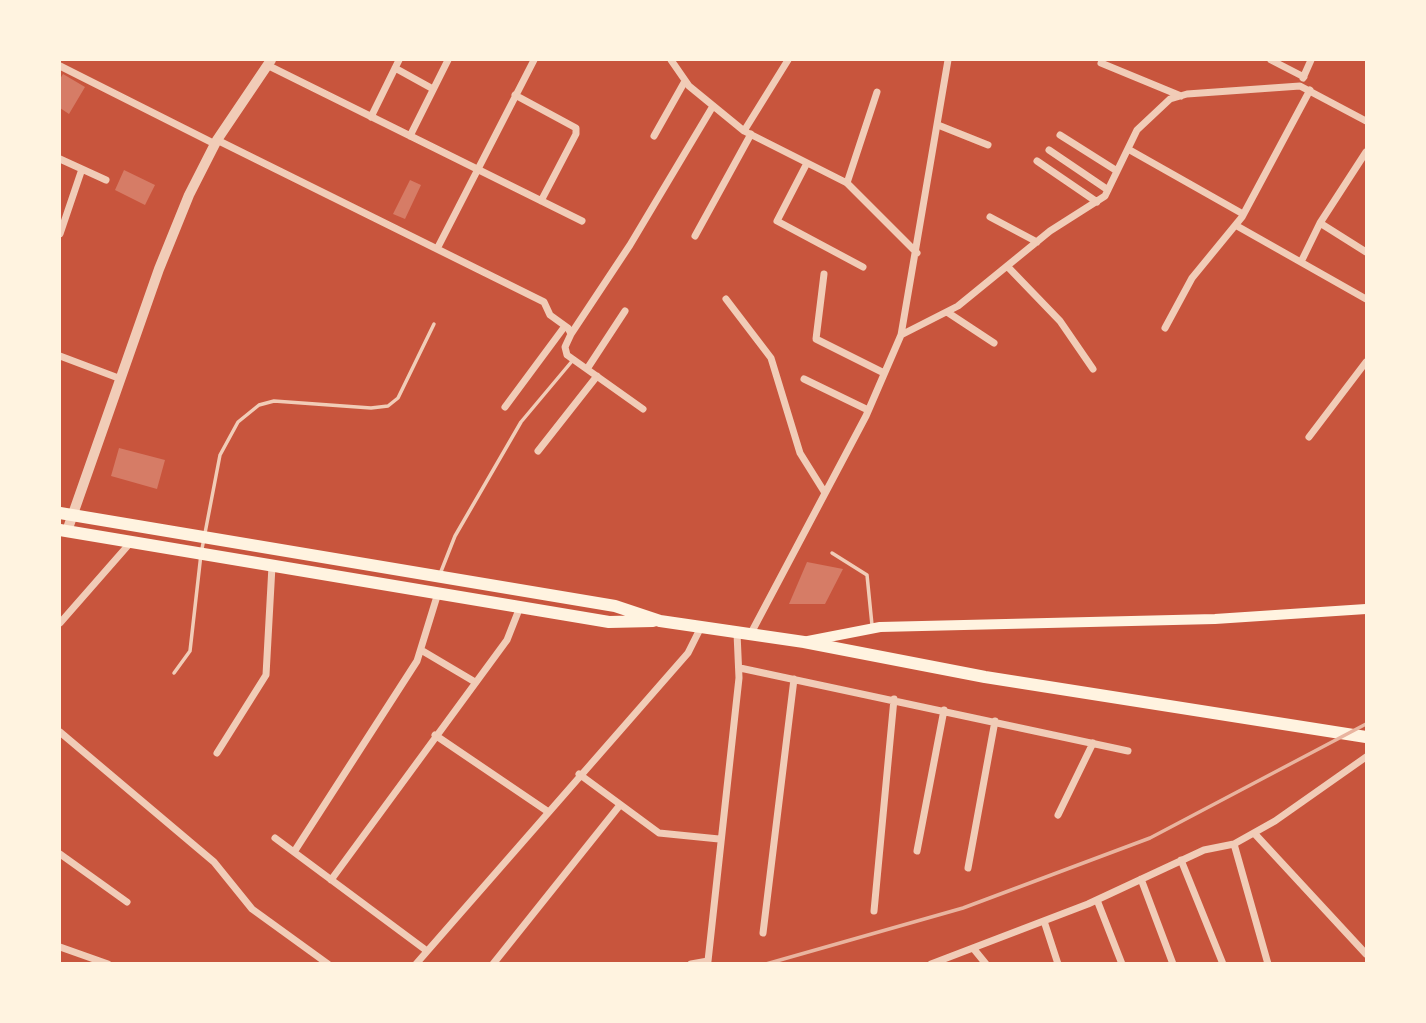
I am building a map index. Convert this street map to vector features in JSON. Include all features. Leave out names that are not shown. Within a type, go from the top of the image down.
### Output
[{"type":"main road","points":[[60,513],[615,606],[660,621]]},
{"type":"main road","points":[[63,531],[609,622],[660,621],[804,642],[985,677],[1367,737]]},
{"type":"main road","points":[[804,642],[872,628],[1215,619],[1367,609]]},
{"type":"street","points":[[371,117],[399,60]]},
{"type":"street","points":[[410,136],[448,60]]},
{"type":"street","points":[[438,247],[475,168],[534,60]]},
{"type":"street","points":[[671,60],[685,81],[747,132],[847,183],[917,253]]},
{"type":"street","points":[[695,236],[747,132],[788,60]]},
{"type":"street","points":[[691,964],[708,961],[743,634],[825,493],[868,410],[901,335],[948,60]]},
{"type":"street","points":[[1271,60],[1304,77]]},
{"type":"street","points":[[1300,86],[1311,60]]},
{"type":"street","points":[[63,531],[73,516],[164,257],[216,142],[269,62],[371,117],[582,221]]},
{"type":"street","points":[[1101,63],[1181,96]]},
{"type":"street","points":[[60,66],[438,247],[544,302],[550,315],[571,334]]},
{"type":"street","points":[[395,68],[433,89]]},
{"type":"street","points":[[654,136],[685,81]]},
{"type":"street","points":[[901,335],[947,312],[1037,243],[1097,202],[1108,190],[1137,130],[1170,99],[1300,86],[1367,121]]},
{"type":"street","points":[[1165,328],[1192,278],[1244,215],[1310,90]]},
{"type":"street","points":[[847,183],[877,92]]},
{"type":"street","points":[[514,95],[576,128],[576,134],[541,201]]},
{"type":"street","points":[[642,409],[564,351],[571,334],[630,245],[713,106]]},
{"type":"street","points":[[937,125],[988,145]]},
{"type":"street","points":[[1060,135],[1117,171]]},
{"type":"street","points":[[1128,149],[1244,215]]},
{"type":"street","points":[[1049,150],[1108,190]]},
{"type":"street","points":[[1301,262],[1320,223],[1367,152]]},
{"type":"street","points":[[60,159],[106,180]]},
{"type":"street","points":[[1037,161],[1097,202]]},
{"type":"street","points":[[807,163],[778,217],[779,224],[863,267]]},
{"type":"street","points":[[60,234],[82,169]]},
{"type":"street","points":[[990,217],[1037,243]]},
{"type":"street","points":[[1320,223],[1367,252]]},
{"type":"street","points":[[1237,226],[1367,299]]},
{"type":"street","points":[[1007,267],[1060,321],[1093,369]]},
{"type":"street","points":[[824,274],[816,339],[884,373]]},
{"type":"street","points":[[726,299],[771,358],[800,453],[825,493]]},
{"type":"street","points":[[586,369],[625,311]]},
{"type":"street","points":[[947,312],[995,343]]},
{"type":"street","points":[[505,407],[565,326]]},
{"type":"street","points":[[60,356],[121,379]]},
{"type":"street","points":[[1309,437],[1367,362]]},
{"type":"street","points":[[1360,371],[1367,377]]},
{"type":"street","points":[[538,451],[597,376]]},
{"type":"street","points":[[804,379],[868,410]]},
{"type":"street","points":[[60,623],[131,542]]},
{"type":"street","points":[[217,754],[267,675],[272,566]]},
{"type":"street","points":[[293,852],[421,650],[438,593]]},
{"type":"street","points":[[331,880],[512,631],[520,607]]},
{"type":"street","points":[[416,964],[579,774],[688,653],[701,627]]},
{"type":"street","points":[[421,650],[475,682]]},
{"type":"street","points":[[740,668],[1128,751]]},
{"type":"street","points":[[763,933],[794,679]]},
{"type":"street","points":[[874,911],[894,699]]},
{"type":"street","points":[[917,851],[944,710]]},
{"type":"street","points":[[968,868],[995,721]]},
{"type":"street","points":[[60,732],[214,862],[252,909],[328,964]]},
{"type":"street","points":[[435,735],[547,811]]},
{"type":"street","points":[[1058,815],[1093,743]]},
{"type":"street","points":[[931,964],[1097,900],[1204,850],[1230,845],[1254,833],[1367,757]]},
{"type":"street","points":[[579,774],[659,833],[719,839]]},
{"type":"street","points":[[493,964],[620,806]]},
{"type":"street","points":[[1254,833],[1367,954]]},
{"type":"street","points":[[275,838],[427,951]]},
{"type":"street","points":[[1230,845],[1268,964]]},
{"type":"street","points":[[60,854],[127,902]]},
{"type":"street","points":[[1181,860],[1223,964]]},
{"type":"street","points":[[1141,879],[1173,964]]},
{"type":"street","points":[[1097,900],[1122,964]]},
{"type":"street","points":[[1044,921],[1058,964]]},
{"type":"street","points":[[60,947],[108,964]]},
{"type":"street","points":[[973,948],[986,964]]},
{"type":"lane","points":[[174,673],[186,661],[190,651],[201,554],[220,455],[229,435],[247,413],[259,405],[274,401],[371,408],[388,406],[398,398],[433,324]]},
{"type":"lane","points":[[439,576],[455,536],[522,422],[573,360]]},
{"type":"lane","points":[[832,553],[867,575],[872,628]]},
{"type":"building","points":[[63,74],[85,87],[69,114],[60,108],[60,79]]},
{"type":"building","points":[[124,170],[155,185],[145,205],[115,190]]},
{"type":"building","points":[[410,180],[421,185],[405,219],[393,214]]},
{"type":"building","points":[[119,448],[165,460],[157,489],[111,476]]},
{"type":"building","points":[[807,562],[843,569],[825,604],[789,604]]},
{"type":"railway","points":[[766,964],[963,908],[1150,838],[1366,724]]}]
